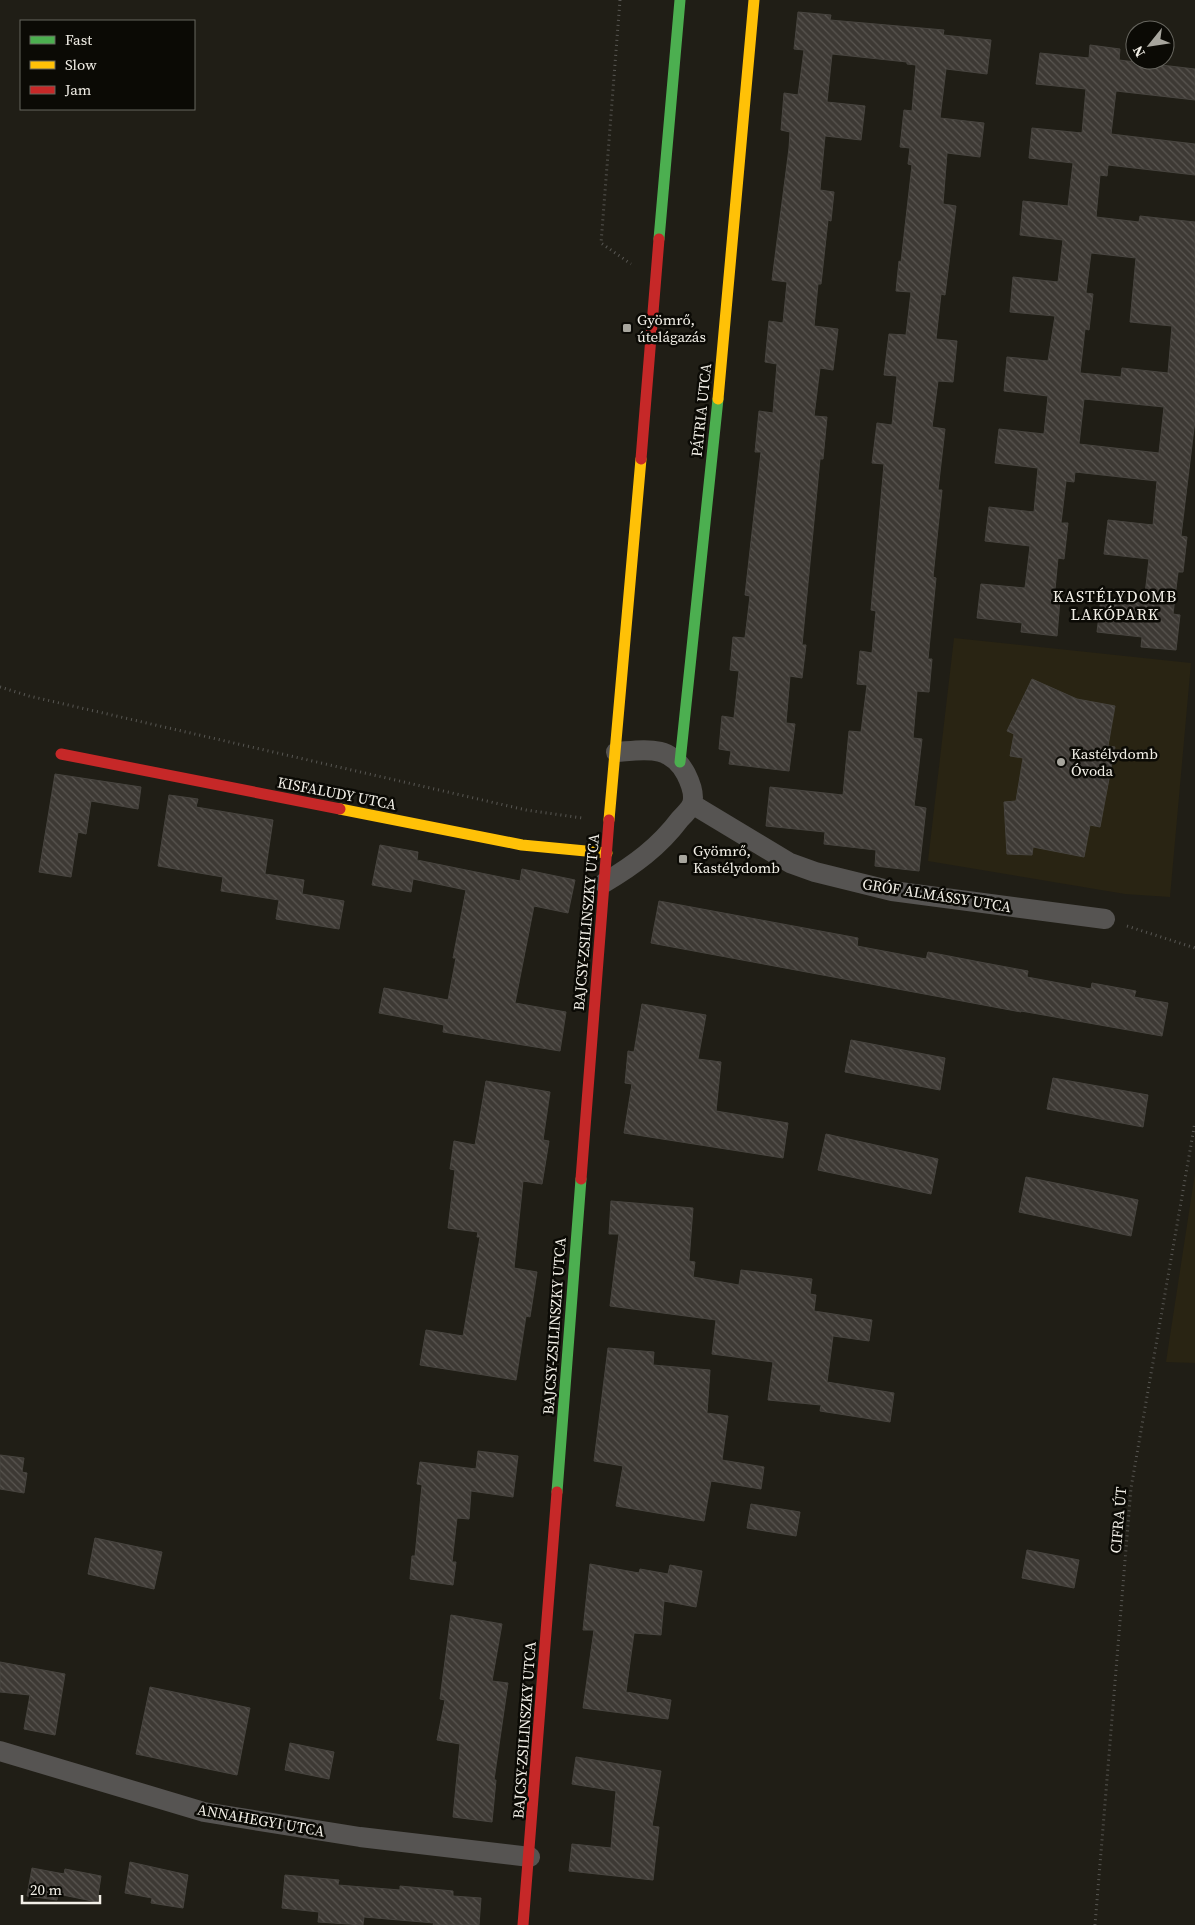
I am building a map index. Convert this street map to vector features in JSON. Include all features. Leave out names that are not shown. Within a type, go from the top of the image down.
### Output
[{"type":"main road","name":"BAJCSY-ZSILINSZKY UTCA","points":[[524,1925],[604,883],[680,0]]},
{"type":"main road","name":"PÁTRIA UTCA","points":[[680,762],[727,310],[754,0]]},
{"type":"main road","name":"KISFALUDY UTCA","points":[[61,754],[522,844],[607,853]]},
{"type":"street","points":[[604,883],[641,860],[668,835],[692,804],[689,780],[680,762],[658,750],[616,752]]},
{"type":"street","name":"GRÓF ALMÁSSY UTCA","points":[[692,804],[790,863],[815,872],[892,891],[1105,919]]},
{"type":"street","name":"ANNAHEGYI UTCA","points":[[0,1750],[204,1812],[360,1837],[530,1858]]},
{"type":"path","points":[[620,0],[601,243],[632,265],[631,274]]},
{"type":"path","points":[[0,687],[29,696],[526,810],[610,822]]},
{"type":"path","points":[[1105,919],[1195,948]]},
{"type":"path","name":"CIFRA ÚT","points":[[1094,1925],[1131,1488],[1195,1122]]},
{"type":"shaded area","name":"Kastélydomb Óvoda","points":[[954,638],[1191,663],[1170,897],[1125,894],[928,861]]},
{"type":"shaded area","points":[[1195,1173],[1195,1363],[1166,1362]]},
{"type":"building","points":[[798,12],[831,15],[830,20],[944,30],[943,35],[991,40],[987,74],[946,69],[940,118],[984,123],[980,157],[947,153],[943,204],[956,206],[945,295],[941,294],[936,339],[957,341],[953,382],[938,381],[932,427],[945,429],[938,490],[942,490],[933,577],[936,578],[928,659],[932,659],[929,692],[917,691],[913,738],[922,739],[914,806],[926,808],[919,871],[875,866],[876,850],[824,844],[825,832],[766,826],[770,787],[843,795],[849,731],[861,732],[867,685],[857,684],[860,651],[872,653],[876,611],[871,610],[884,464],[872,463],[877,423],[892,425],[897,376],[884,375],[889,334],[906,335],[911,292],[896,291],[912,165],[908,164],[910,148],[900,147],[904,110],[912,111],[916,65],[907,64],[907,62],[832,54],[827,102],[865,106],[861,140],[825,136],[820,190],[834,192],[831,221],[828,220],[821,284],[818,284],[814,326],[838,329],[833,370],[820,368],[814,416],[827,417],[823,459],[820,459],[802,645],[806,645],[802,678],[790,676],[786,723],[795,724],[789,771],[729,764],[731,751],[719,749],[722,716],[734,718],[739,671],[730,670],[733,637],[745,638],[750,596],[745,595],[761,452],[755,452],[759,411],[773,413],[777,364],[765,362],[769,321],[783,323],[787,282],[772,280],[789,148],[790,132],[781,130],[784,93],[798,95],[804,50],[794,49]]},
{"type":"building","points":[[1090,45],[1120,49],[1119,60],[1125,61],[1125,70],[1175,70],[1175,67],[1195,69],[1195,100],[1116,91],[1111,134],[1195,144],[1195,175],[1108,165],[1107,176],[1100,175],[1096,217],[1139,222],[1140,216],[1195,222],[1195,420],[1181,536],[1187,537],[1183,572],[1178,572],[1173,614],[1180,615],[1176,650],[1141,647],[1142,637],[1097,632],[1101,598],[1144,603],[1149,559],[1104,554],[1108,520],[1153,525],[1157,481],[1075,472],[1074,482],[1066,481],[1061,523],[1068,523],[1064,559],[1058,558],[1054,600],[1060,600],[1057,636],[1021,632],[1022,623],[977,618],[981,584],[1025,588],[1030,546],[985,541],[989,507],[1034,512],[1038,468],[995,463],[999,429],[1044,434],[1048,396],[1004,391],[1007,357],[1048,361],[1055,316],[1010,312],[1013,277],[1058,282],[1063,240],[1020,235],[1023,201],[1068,206],[1073,163],[1029,158],[1032,128],[1082,133],[1086,89],[1036,84],[1040,53],[1089,58]],"holes":[[[1091,253],[1136,258],[1130,322],[1172,326],[1168,373],[1122,368],[1121,377],[1080,373],[1085,329],[1089,330],[1093,294],[1086,293]],[[1084,399],[1164,407],[1159,453],[1079,444]]]},
{"type":"building","points":[[1032,679],[1077,699],[1115,706],[1108,746],[1115,747],[1100,827],[1090,825],[1084,857],[1033,847],[1032,855],[1007,854],[1004,802],[1016,801],[1023,758],[1010,756],[1014,734],[1007,731]]},
{"type":"building","points":[[55,774],[141,787],[138,809],[91,801],[86,834],[78,832],[71,877],[39,872]]},
{"type":"building","points":[[169,795],[198,799],[196,807],[273,820],[265,874],[304,880],[302,894],[344,901],[339,929],[276,919],[279,900],[221,891],[223,877],[158,866]]},
{"type":"building","points":[[380,845],[418,852],[417,860],[520,881],[522,869],[575,880],[568,913],[534,906],[515,1003],[566,1012],[560,1051],[443,1032],[444,1025],[379,1013],[384,988],[448,1000],[456,958],[453,958],[466,890],[413,879],[411,892],[372,885]]},
{"type":"building","points":[[659,901],[858,938],[857,946],[926,959],[928,952],[1028,971],[1027,977],[1091,989],[1092,983],[1136,991],[1134,997],[1168,1003],[1162,1036],[1021,1012],[651,943]]},
{"type":"building","points":[[642,1004],[706,1015],[698,1059],[721,1062],[716,1111],[788,1123],[783,1158],[624,1133],[632,1084],[625,1083],[628,1051],[634,1052]]},
{"type":"building","points":[[851,1040],[945,1058],[940,1090],[845,1072]]},
{"type":"building","points":[[1053,1078],[1148,1095],[1143,1127],[1047,1109]]},
{"type":"building","points":[[486,1081],[550,1092],[543,1140],[549,1141],[542,1184],[523,1181],[514,1268],[537,1272],[530,1317],[526,1316],[516,1380],[420,1365],[426,1330],[463,1336],[480,1237],[477,1237],[478,1232],[448,1228],[455,1170],[450,1169],[454,1141],[475,1145]]},
{"type":"building","points":[[826,1134],[938,1159],[931,1194],[818,1170]]},
{"type":"building","points":[[1026,1177],[1138,1200],[1131,1236],[1019,1212]]},
{"type":"building","points":[[611,1201],[693,1208],[689,1261],[695,1262],[693,1277],[739,1285],[741,1270],[812,1279],[810,1294],[816,1295],[814,1311],[872,1320],[869,1341],[833,1336],[827,1382],[894,1393],[890,1422],[820,1411],[821,1405],[768,1400],[773,1362],[712,1354],[716,1320],[610,1306],[619,1234],[609,1234]]},
{"type":"building","points":[[608,1348],[654,1352],[653,1365],[710,1370],[707,1413],[728,1416],[722,1460],[764,1467],[761,1489],[711,1481],[704,1521],[616,1506],[623,1466],[594,1461]]},
{"type":"building","points":[[478,1451],[518,1456],[513,1497],[471,1491],[469,1519],[457,1518],[452,1562],[456,1562],[453,1585],[410,1579],[412,1556],[415,1556],[422,1485],[417,1484],[420,1462],[476,1469]]},
{"type":"building","points":[[0,1455],[24,1458],[22,1472],[27,1473],[24,1493],[0,1489]]},
{"type":"building","points":[[751,1504],[800,1512],[796,1536],[747,1528]]},
{"type":"building","points":[[95,1538],[162,1552],[154,1589],[88,1574]]},
{"type":"building","points":[[1027,1550],[1079,1560],[1074,1588],[1022,1578]]},
{"type":"building","points":[[590,1564],[639,1573],[640,1569],[668,1574],[670,1565],[702,1571],[696,1607],[664,1601],[661,1635],[634,1633],[626,1692],[671,1700],[668,1719],[583,1708],[594,1630],[583,1630]]},
{"type":"building","points":[[451,1615],[502,1624],[492,1681],[508,1683],[494,1780],[496,1780],[492,1822],[453,1817],[460,1744],[437,1740],[445,1700],[440,1699]]},
{"type":"building","points":[[0,1662],[65,1674],[55,1735],[24,1729],[30,1695],[0,1692]]},
{"type":"building","points":[[150,1687],[250,1708],[237,1775],[136,1754]]},
{"type":"building","points":[[290,1743],[334,1752],[329,1779],[285,1770]]},
{"type":"building","points":[[576,1757],[661,1771],[652,1826],[659,1827],[653,1880],[569,1871],[572,1844],[611,1848],[616,1791],[572,1784]]},
{"type":"building","points":[[130,1862],[188,1875],[183,1908],[151,1903],[152,1898],[125,1893]]},
{"type":"building","points":[[32,1868],[64,1874],[65,1869],[101,1876],[97,1902],[58,1894],[57,1900],[27,1896]]},
{"type":"building","points":[[285,1875],[339,1880],[338,1885],[400,1890],[400,1886],[453,1891],[453,1896],[481,1898],[479,1925],[433,1925],[434,1923],[364,1917],[363,1925],[318,1922],[319,1912],[282,1908]]},
{"type":"traffic: fast","points":[[659,239],[680,0]]},
{"type":"traffic: fast","points":[[680,762],[718,399]]},
{"type":"traffic: fast","points":[[557,1492],[581,1179]]},
{"type":"traffic: slow","points":[[718,399],[754,0]]},
{"type":"traffic: slow","points":[[609,820],[641,459]]},
{"type":"traffic: slow","points":[[340,809],[522,845],[607,853]]},
{"type":"traffic: jam","points":[[641,459],[659,239]]},
{"type":"traffic: jam","points":[[61,754],[340,809]]},
{"type":"traffic: jam","points":[[581,1179],[609,820]]},
{"type":"traffic: jam","points":[[523,1925],[557,1492]]},
{"type":"place","name":"Gyömrő, útelágazás","points":[[627,328]]},
{"type":"place","name":"Kastélydomb Óvoda","points":[[1061,762]]},
{"type":"place","name":"Gyömrő, Kastélydomb","points":[[683,859]]},
{"type":"district","name":"KASTÉLYDOMB LAKÓPARK","points":[[1115,605]]}]
